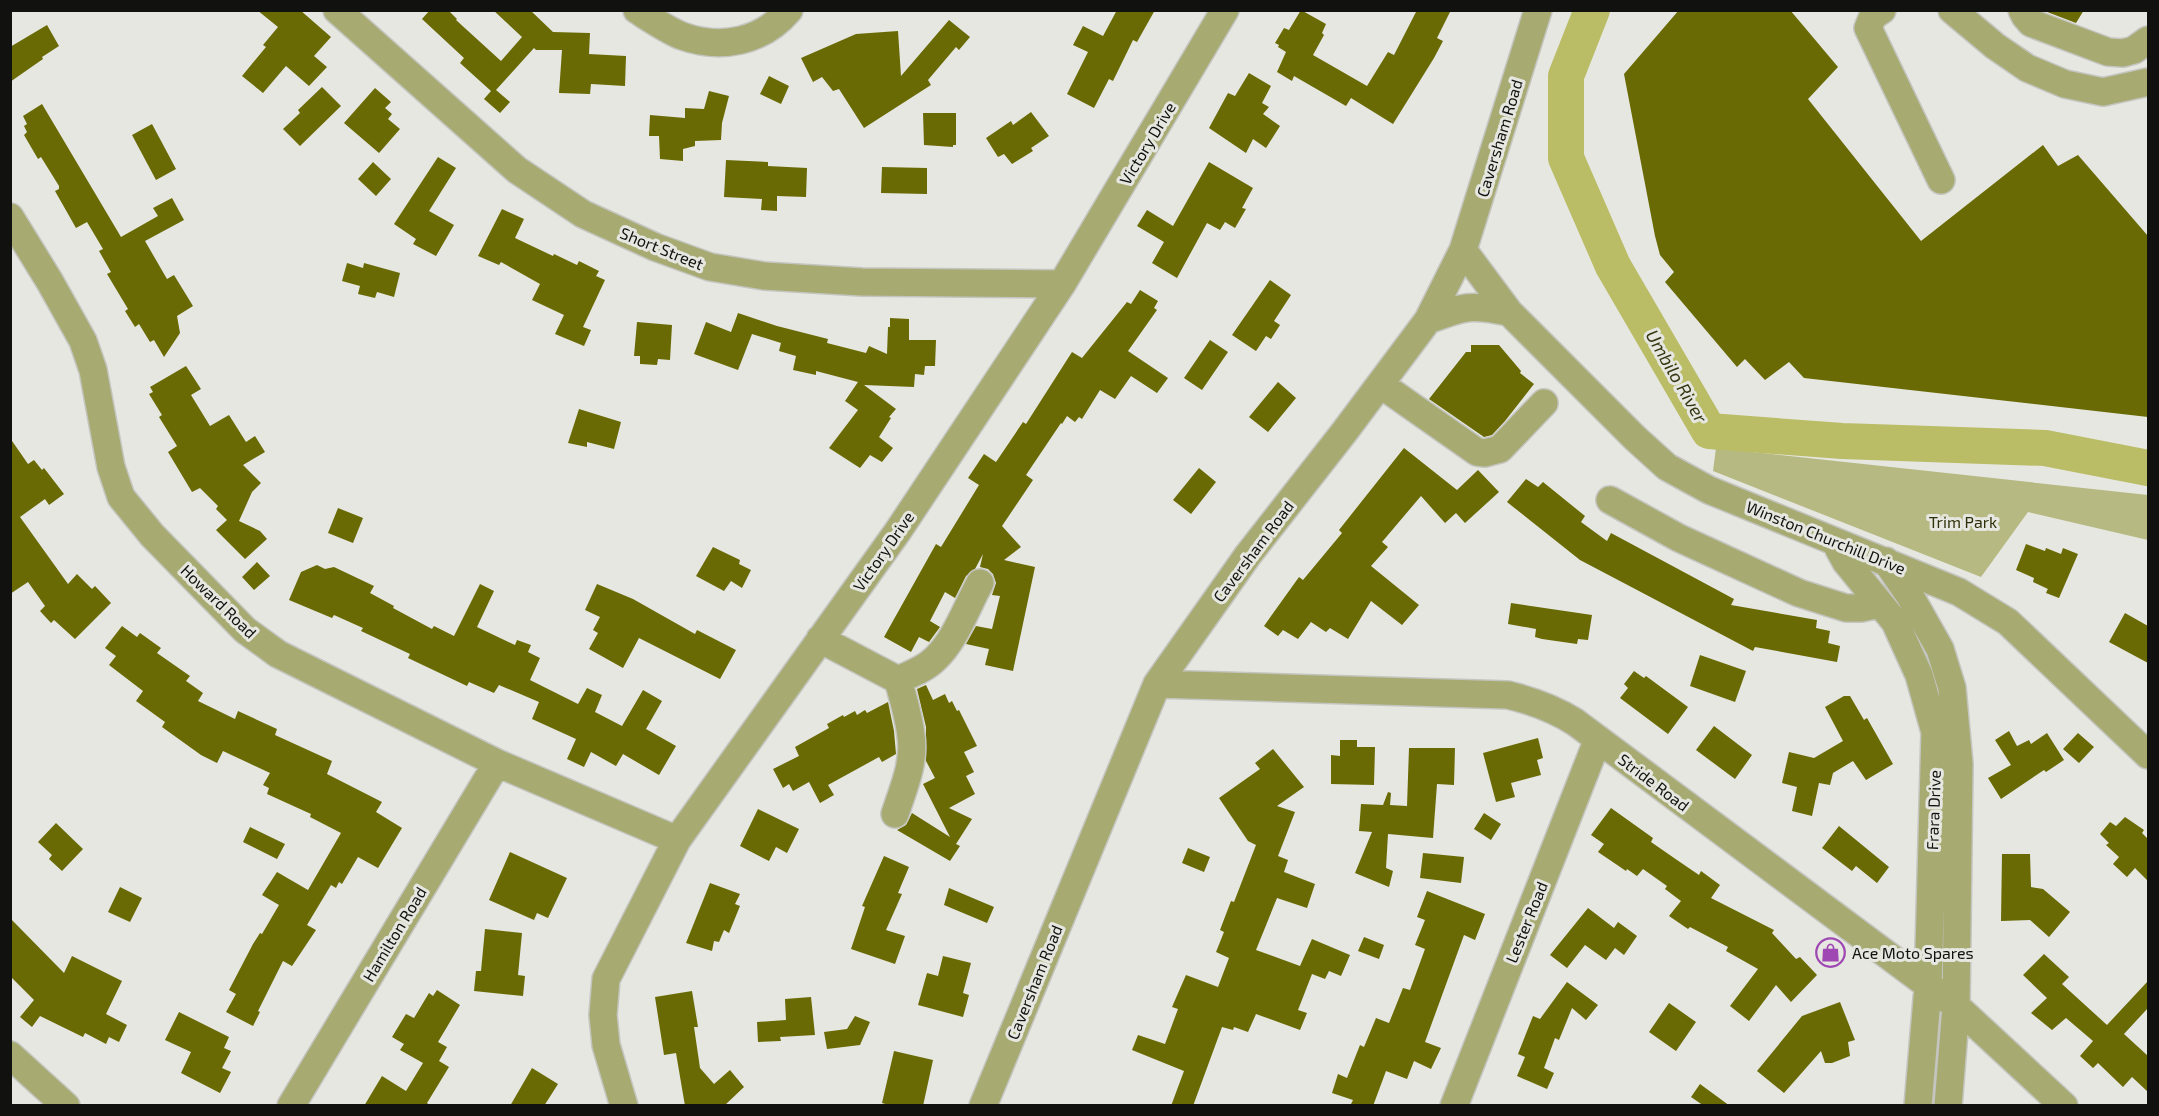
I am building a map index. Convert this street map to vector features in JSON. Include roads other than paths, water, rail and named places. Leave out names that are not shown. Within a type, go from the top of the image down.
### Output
[{"type":"street","name":"Short Street","points":[[337,10],[517,170],[583,214],[655,247],[710,267],[764,276],[862,282],[1062,284]]},
{"type":"street","points":[[637,10],[682,36],[718,44],[738,42],[758,36],[782,19],[789,10]]},
{"type":"street","name":"Victory Drive","points":[[624,1106],[606,1045],[603,1015],[606,979],[677,840],[898,531],[1062,284],[1226,10]]},
{"type":"street","name":"Caversham Road","points":[[983,1106],[1157,684],[1248,555],[1428,320],[1463,250],[1538,10]]},
{"type":"street","points":[[1882,10],[1873,16],[1868,28],[1941,180]]},
{"type":"street","points":[[1952,10],[1995,46],[2027,68],[2065,84],[2103,92],[2148,82]]},
{"type":"street","points":[[2022,10],[2031,23],[2108,52],[2123,53],[2134,50],[2148,40]]},
{"type":"street","name":"Howard Road","points":[[10,218],[83,341],[93,370],[111,467],[121,497],[152,535],[245,630],[278,654],[497,763],[677,840]]},
{"type":"street","name":"Winston Churchill Drive","points":[[1463,250],[1509,312],[1667,467],[1709,490],[1959,592],[2008,622],[2148,755]]},
{"type":"street","points":[[1428,320],[1469,306],[1509,312]]},
{"type":"street","points":[[1380,384],[1477,452],[1485,453],[1500,449],[1544,403]]},
{"type":"street","points":[[1610,500],[1679,538],[1799,593],[1846,608],[1880,604]]},
{"type":"street","name":"Frara Drive","points":[[1835,542],[1846,562],[1895,622],[1914,664],[1935,732],[1928,987],[1918,1106]]},
{"type":"street","name":"Frara Drive","points":[[1886,561],[1910,596],[1940,649],[1952,688],[1959,764],[1956,1006],[1948,1106]]},
{"type":"street","points":[[898,680],[934,661],[948,645],[980,583]]},
{"type":"street","points":[[1929,630],[1936,609],[1943,601],[1959,592]]},
{"type":"street","points":[[820,639],[898,680],[912,737],[912,751],[910,769],[895,814]]},
{"type":"street","name":"Stride Road","points":[[1157,684],[1508,695],[1535,701],[1555,709],[1956,1006],[2064,1106]]},
{"type":"street","name":"Lester Road","points":[[1454,1106],[1598,739]]},
{"type":"street","name":"Hamilton Road","points":[[291,1106],[497,763]]},
{"type":"street","points":[[10,1055],[66,1106]]},
{"type":"waterway","name":"Umbilo River","points":[[1592,10],[1566,76],[1566,158],[1613,266],[1709,431],[1842,441],[2045,448],[2148,468]]},
{"type":"place","name":"Ace Moto Spares","points":[[1831,952]]},
{"type":"park label","name":"Trim Park","points":[[1963,521]]}]
